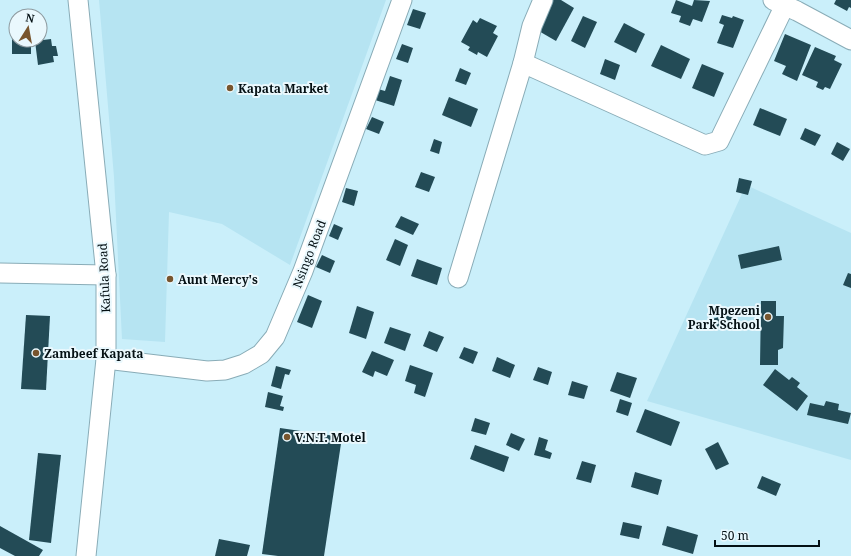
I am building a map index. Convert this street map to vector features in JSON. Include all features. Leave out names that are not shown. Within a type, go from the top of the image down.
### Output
[{"type":"street","name":"Kafula Road","points":[[78,0],[106,275],[106,359],[86,556]]},
{"type":"street","name":"Nsingo Road","points":[[106,359],[207,371],[225,370],[244,364],[261,354],[275,338],[303,271],[402,0]]},
{"type":"street","points":[[458,278],[523,63],[532,26],[543,0]]},
{"type":"street","points":[[523,63],[705,145],[719,141],[790,4],[851,40]]},
{"type":"street","points":[[0,273],[106,275]]},
{"type":"shaded area","name":"Kapata Market","points":[[99,0],[386,0],[290,265],[222,224],[169,212],[165,342],[122,339],[114,177]]},
{"type":"shaded area","name":"Mpezeni Park School","points":[[746,185],[851,233],[851,460],[647,401]]},
{"type":"building","points":[[553,0],[561,0],[574,8],[556,41],[537,30]]},
{"type":"building","points":[[676,0],[692,6],[694,0],[710,1],[702,22],[693,19],[690,26],[679,22],[681,16],[671,13]]},
{"type":"building","points":[[836,0],[851,0],[851,8],[849,7],[847,11],[834,4]]},
{"type":"building","points":[[413,9],[426,13],[420,29],[407,25]]},
{"type":"building","points":[[722,15],[732,18],[733,16],[744,20],[733,48],[717,43],[724,25],[719,23]]},
{"type":"building","points":[[583,16],[597,22],[585,48],[571,41]]},
{"type":"building","points":[[480,18],[497,26],[493,33],[498,36],[487,57],[478,52],[477,55],[468,50],[470,47],[461,42],[473,20],[477,23]]},
{"type":"building","points":[[624,23],[645,34],[636,53],[614,42]]},
{"type":"building","points":[[785,34],[811,45],[797,81],[782,74],[786,66],[774,61]]},
{"type":"building","points":[[48,39],[51,39],[52,46],[56,46],[58,56],[53,56],[54,62],[38,65],[36,48],[48,48]]},
{"type":"building","points":[[402,44],[413,48],[408,63],[396,59]]},
{"type":"building","points":[[661,45],[690,59],[681,79],[651,66]]},
{"type":"building","points":[[815,47],[836,56],[834,60],[842,64],[830,89],[825,87],[823,90],[816,87],[818,82],[802,75]]},
{"type":"building","points":[[12,48],[31,48],[31,54],[12,54]]},
{"type":"building","points":[[605,59],[620,65],[615,80],[600,74]]},
{"type":"building","points":[[702,64],[724,73],[714,97],[692,88]]},
{"type":"building","points":[[460,68],[471,73],[466,85],[455,81]]},
{"type":"building","points":[[390,76],[402,80],[394,106],[375,100],[378,89],[385,91]]},
{"type":"building","points":[[449,97],[478,109],[471,127],[442,115]]},
{"type":"building","points":[[760,108],[787,119],[780,136],[753,125]]},
{"type":"building","points":[[372,117],[384,122],[379,134],[366,129]]},
{"type":"building","points":[[805,128],[821,135],[815,146],[800,139]]},
{"type":"building","points":[[434,139],[442,142],[439,154],[430,151]]},
{"type":"building","points":[[837,142],[850,149],[843,161],[831,154]]},
{"type":"building","points":[[421,172],[435,177],[429,192],[415,187]]},
{"type":"building","points":[[739,178],[752,181],[748,195],[736,192]]},
{"type":"building","points":[[346,188],[358,191],[354,206],[342,202]]},
{"type":"building","points":[[401,216],[419,224],[413,235],[395,227]]},
{"type":"building","points":[[334,224],[343,228],[338,240],[329,236]]},
{"type":"building","points":[[395,239],[408,245],[400,266],[386,260]]},
{"type":"building","points":[[779,246],[782,260],[741,269],[738,255]]},
{"type":"building","points":[[322,255],[335,261],[330,273],[316,267]]},
{"type":"building","points":[[417,259],[442,268],[437,285],[411,276]]},
{"type":"building","points":[[848,273],[851,274],[851,288],[843,285]]},
{"type":"building","points":[[308,295],[322,301],[312,328],[297,322]]},
{"type":"building","points":[[761,301],[776,301],[776,316],[784,316],[783,348],[778,350],[778,365],[760,365]]},
{"type":"building","points":[[357,306],[374,312],[366,339],[349,333]]},
{"type":"building","points":[[732,313],[735,322],[712,330],[709,320]]},
{"type":"building","name":"Zambeef Kapata","points":[[26,315],[50,316],[46,390],[21,389]]},
{"type":"building","points":[[390,327],[411,334],[405,351],[384,343]]},
{"type":"building","points":[[429,331],[444,337],[437,352],[423,346]]},
{"type":"building","points":[[464,347],[478,352],[473,364],[459,358]]},
{"type":"building","points":[[372,351],[394,360],[387,376],[375,371],[373,377],[362,372]]},
{"type":"building","points":[[497,357],[515,365],[510,378],[492,371]]},
{"type":"building","points":[[410,365],[433,373],[425,397],[414,393],[416,385],[405,381]]},
{"type":"building","points":[[276,366],[291,370],[289,375],[285,374],[281,389],[271,386]]},
{"type":"building","points":[[538,367],[552,372],[548,385],[533,380]]},
{"type":"building","points":[[775,369],[789,380],[792,377],[800,383],[797,387],[808,396],[797,411],[763,385]]},
{"type":"building","points":[[617,372],[637,378],[630,398],[610,391]]},
{"type":"building","points":[[572,381],[588,386],[584,399],[568,395]]},
{"type":"building","points":[[268,392],[283,396],[280,406],[284,407],[283,411],[265,407]]},
{"type":"building","points":[[620,399],[632,403],[628,416],[616,412]]},
{"type":"building","points":[[826,401],[839,404],[838,410],[851,413],[848,424],[807,415],[810,403],[824,406]]},
{"type":"building","points":[[645,409],[680,422],[671,446],[636,432]]},
{"type":"building","points":[[475,418],[490,423],[486,435],[471,431]]},
{"type":"building","points":[[280,428],[342,437],[324,556],[278,556],[262,554]]},
{"type":"building","points":[[511,433],[525,439],[519,451],[506,445]]},
{"type":"building","points":[[539,437],[548,440],[545,450],[552,453],[550,459],[534,455]]},
{"type":"building","points":[[718,442],[729,464],[716,470],[705,449]]},
{"type":"building","points":[[475,445],[509,457],[504,472],[470,459]]},
{"type":"building","points":[[38,453],[61,455],[51,543],[29,540]]},
{"type":"building","points":[[582,461],[596,465],[591,483],[576,479]]},
{"type":"building","points":[[635,472],[662,480],[658,495],[631,487]]},
{"type":"building","points":[[762,476],[781,484],[776,496],[757,488]]},
{"type":"building","points":[[623,522],[642,526],[639,539],[620,535]]},
{"type":"building","points":[[0,526],[43,550],[39,556],[15,556],[0,548]]},
{"type":"building","points":[[667,526],[698,535],[693,554],[662,545]]},
{"type":"building","points":[[219,539],[250,545],[247,556],[215,556]]},
{"type":"place","name":"Kapata Market","points":[[230,88]]},
{"type":"place","name":"Aunt Mercy's","points":[[170,279]]},
{"type":"place","name":"Mpezeni Park School","points":[[768,317]]},
{"type":"place","name":"Zambeef Kapata","points":[[36,353]]},
{"type":"place","name":"V.N.T. Motel","points":[[287,437]]}]
